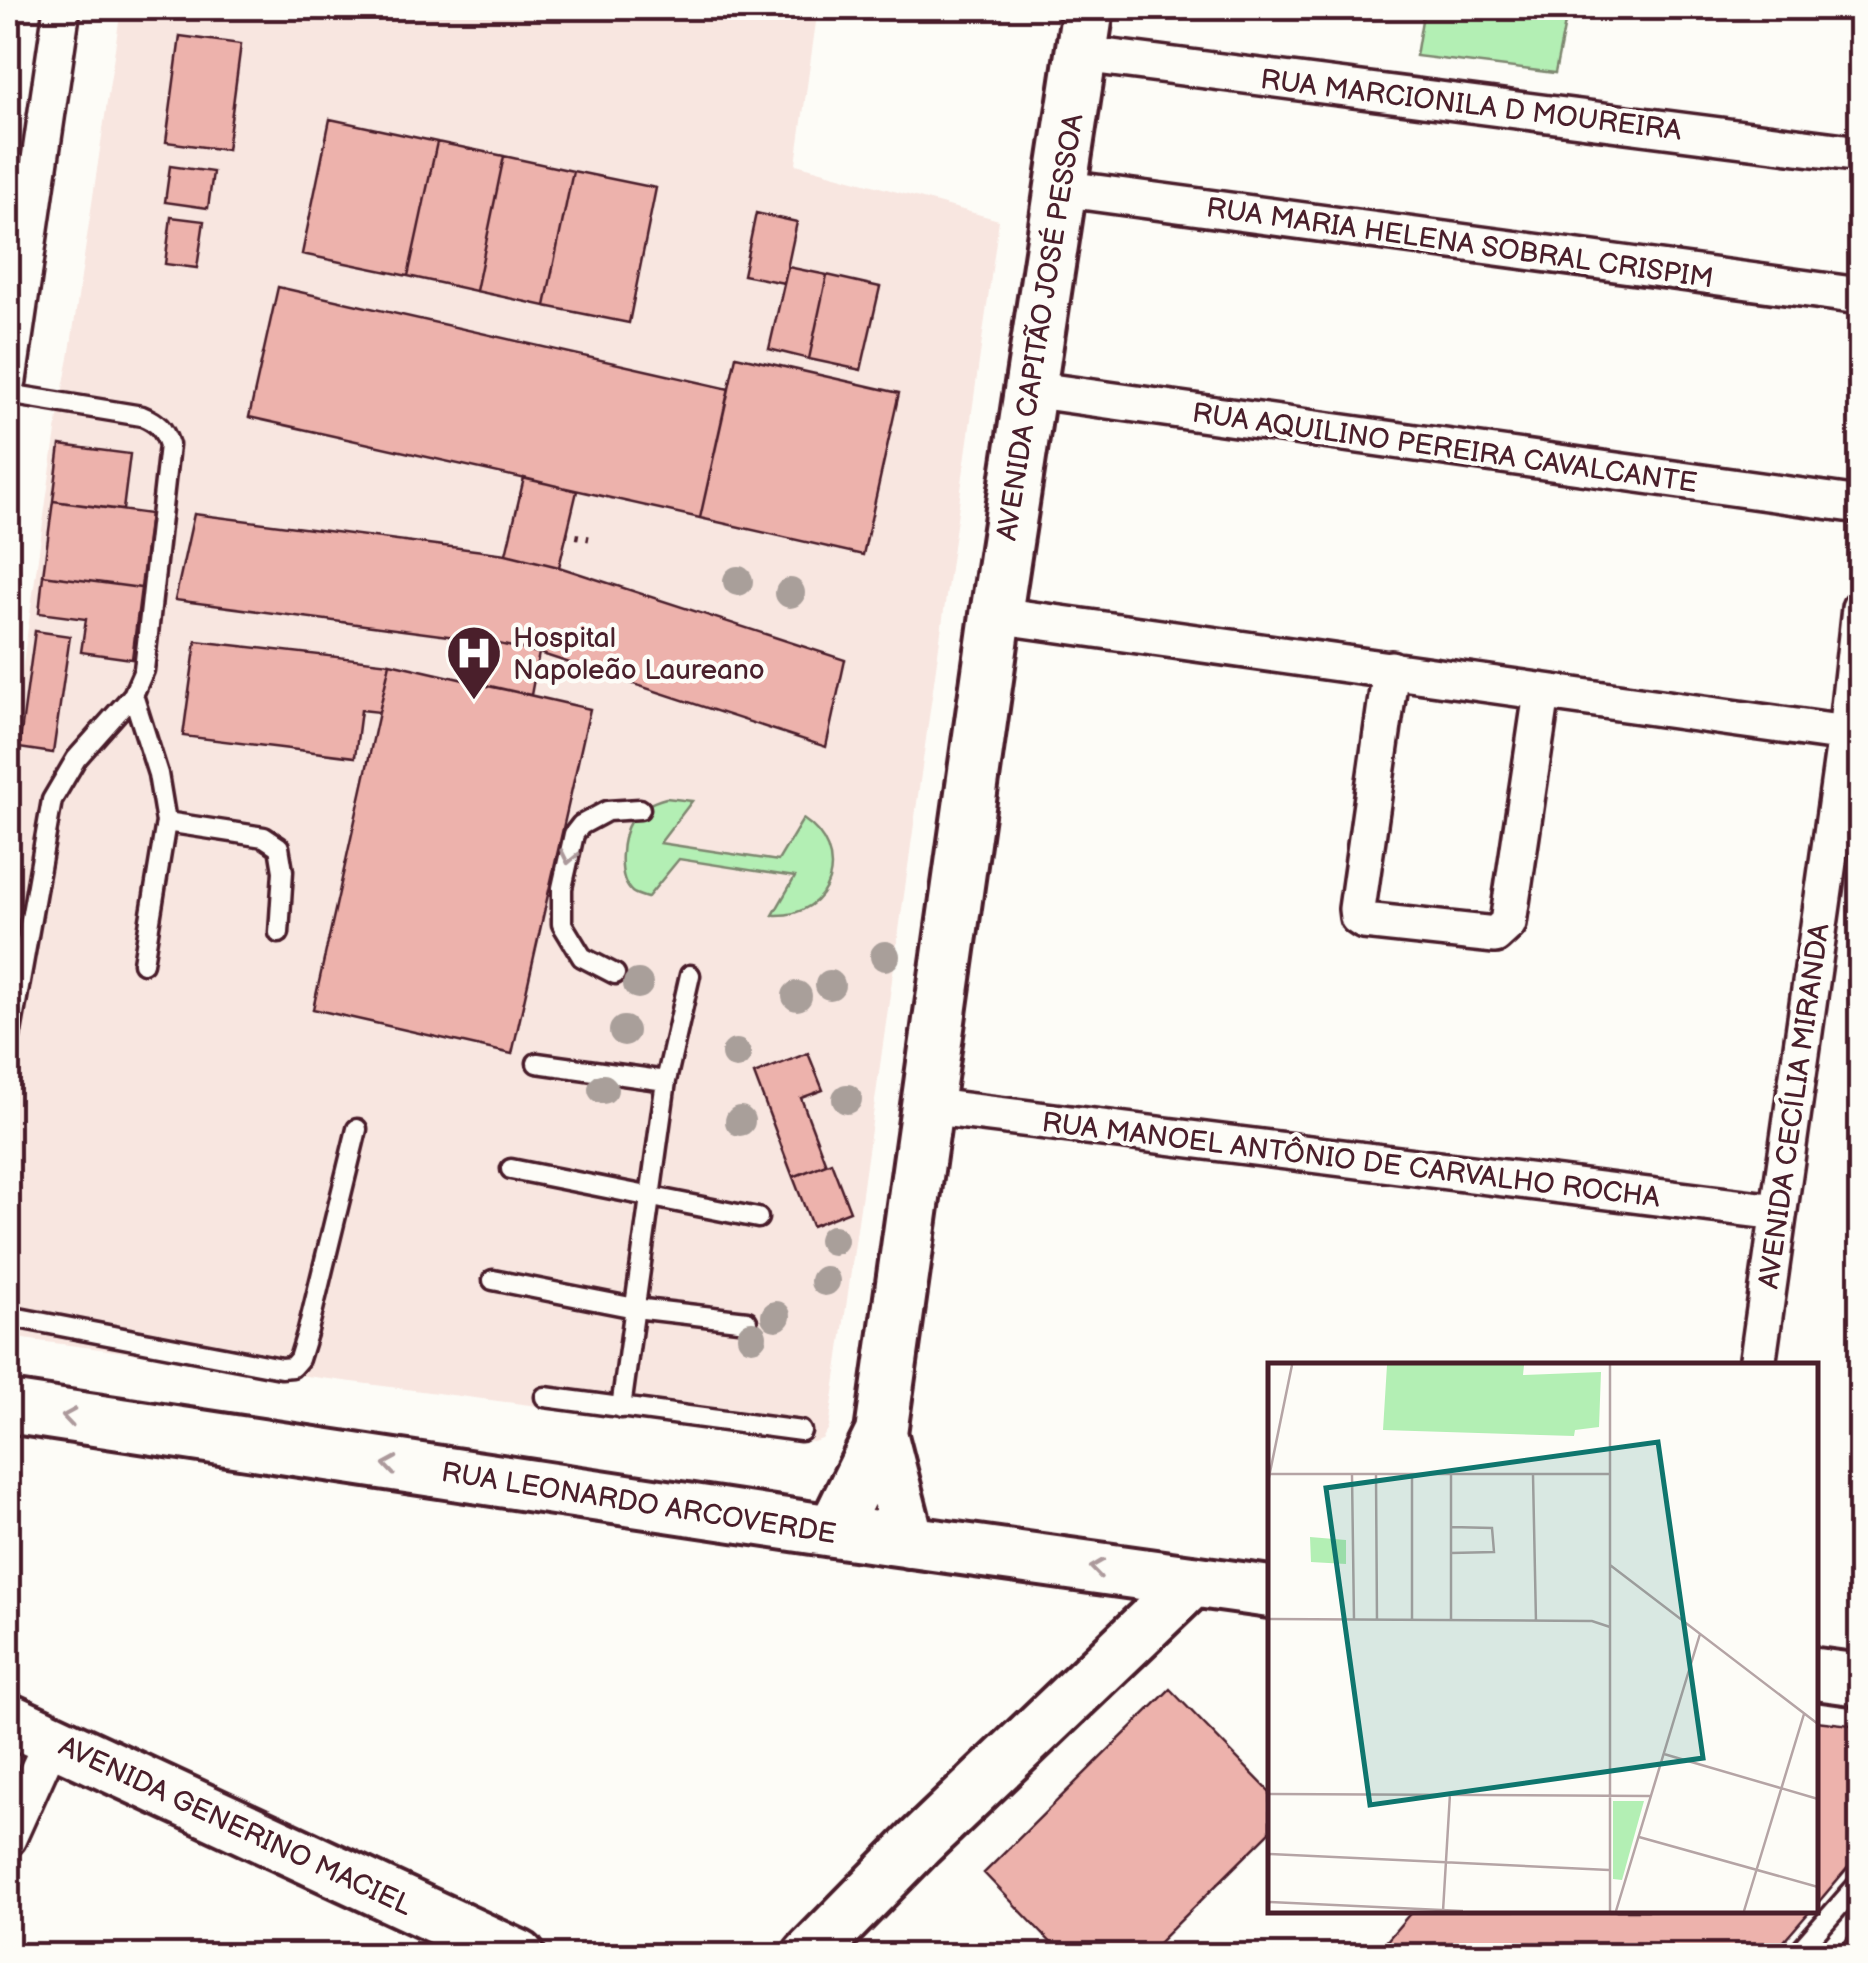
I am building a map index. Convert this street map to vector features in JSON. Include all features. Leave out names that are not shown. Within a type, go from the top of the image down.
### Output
[{"type":"street","points":[[8,380],[62,8]]},
{"type":"street","name":"RUA MARCIONILA D MOUREIRA","points":[[1085,31],[1860,154]]},
{"type":"street","name":"AVENIDA CAPITÃO JOSÉ PESSOA","points":[[832,1531],[881,1433],[934,1045],[918,986],[951,754],[994,631],[1058,188],[1085,31]]},
{"type":"street","name":"RUA MARIA HELENA SOBRAL CRISPIM","points":[[1058,188],[1860,296]]},
{"type":"street","name":"RUA AQUILINO PEREIRA CAVALCANTE","points":[[1029,390],[1860,505]]},
{"type":"street","name":"AVENIDA CECÍLIA MIRANDA","points":[[1757,1363],[1846,734],[1860,608]]},
{"type":"street","points":[[994,631],[1391,669],[1846,734]]},
{"type":"street","points":[[1391,669],[1357,909],[1358,917],[1364,921],[1495,935],[1503,931],[1508,923],[1542,693]]},
{"type":"street","name":"RUA MANOEL ANTÔNIO DE CARVALHO ROCHA","points":[[925,1106],[1777,1212]]},
{"type":"street","name":"RUA LEONARDO ARCOVERDE","points":[[8,1408],[1268,1592]]},
{"type":"street","name":"AVENIDA CAPITÃO JOSÉ PESSOA","points":[[881,1433],[908,1542]]},
{"type":"street","points":[[808,1956],[1193,1580]]},
{"type":"street","points":[[1818,1674],[1860,1680]]},
{"type":"street","name":"AVENIDA GENERINO MACIEL","points":[[8,1718],[519,1956]]},
{"type":"street","points":[[8,1838],[52,1740]]},
{"type":"lane","points":[[8,394],[142,416],[165,432],[168,445],[144,670],[132,696],[76,758],[52,800],[8,1049]]},
{"type":"lane","points":[[132,696],[158,774],[166,822],[143,963]]},
{"type":"lane","points":[[615,974],[582,957],[562,924],[562,888],[574,834],[581,825],[607,811],[640,809]]},
{"type":"lane","points":[[166,822],[264,837],[279,847],[283,871],[279,933]]},
{"type":"lane","points":[[622,1408],[666,1081],[690,975]]},
{"type":"lane","points":[[537,1063],[666,1081]]},
{"type":"lane","points":[[8,1316],[292,1367],[300,1359],[308,1330],[357,1129]]},
{"type":"lane","points":[[511,1169],[758,1218]]},
{"type":"lane","points":[[493,1280],[636,1308],[747,1321]]},
{"type":"lane","points":[[545,1397],[801,1431]]},
{"type":"lane","points":[[1795,1956],[1860,1882]]},
{"type":"path","points":[[566,534],[592,539]]},
{"type":"shaded area","name":"Hospital Napoleão Laureano","points":[[121,8],[818,8],[796,164],[999,220],[829,1428],[822,1439],[813,1442],[8,1337],[8,769]]},
{"type":"green space","points":[[1424,8],[1568,8],[1555,73],[1416,56]]},
{"type":"green space","points":[[666,798],[692,801],[660,843],[778,861],[803,819],[818,832],[827,848],[831,864],[822,894],[810,906],[794,913],[773,915],[795,877],[679,859],[647,898],[633,893],[622,867],[628,827],[642,808]]},
{"type":"building","points":[[180,36],[241,44],[227,150],[166,142]]},
{"type":"building","points":[[330,119],[437,142],[408,276],[302,254]]},
{"type":"building","points":[[437,142],[504,156],[476,291],[408,276]]},
{"type":"building","points":[[504,156],[573,171],[545,306],[476,291]]},
{"type":"building","points":[[170,166],[213,172],[208,208],[165,202]]},
{"type":"building","points":[[573,171],[656,188],[629,323],[545,306]]},
{"type":"building","points":[[756,213],[797,222],[784,283],[743,275]]},
{"type":"building","points":[[171,217],[204,221],[197,268],[165,264]]},
{"type":"building","points":[[788,267],[827,275],[809,359],[769,349]]},
{"type":"building","points":[[827,275],[880,287],[861,370],[809,359]]},
{"type":"building","points":[[278,287],[729,389],[700,518],[249,417]]},
{"type":"building","points":[[736,356],[899,393],[863,555],[700,518]]},
{"type":"building","points":[[60,445],[130,454],[123,510],[53,501]]},
{"type":"building","points":[[524,478],[577,491],[559,567],[506,554]]},
{"type":"building","points":[[53,501],[150,514],[141,588],[43,575]]},
{"type":"building","points":[[194,514],[506,554],[559,567],[845,660],[826,747],[539,653],[486,641],[175,600]]},
{"type":"building","points":[[43,575],[141,588],[132,659],[81,652],[86,619],[39,613]]},
{"type":"building","points":[[35,631],[70,636],[53,753],[19,748]]},
{"type":"building","points":[[196,641],[390,663],[379,712],[361,710],[355,757],[183,736]]},
{"type":"building","points":[[486,641],[539,653],[531,695],[478,684]]},
{"type":"building","points":[[390,663],[590,709],[512,1054],[313,1009]]},
{"type":"building","points":[[808,1053],[823,1090],[801,1098],[826,1164],[793,1177],[754,1074]]},
{"type":"building","points":[[831,1162],[850,1211],[812,1226],[793,1177]]},
{"type":"building","points":[[1170,1689],[1268,1790],[1268,1834],[1145,1956],[1064,1956],[984,1873]]},
{"type":"building","points":[[1818,1721],[1860,1726],[1860,1853],[1818,1903]]},
{"type":"building","points":[[1410,1913],[1808,1913],[1771,1956],[1374,1956]]},
{"type":"building","points":[[1860,1920],[1860,1956],[1835,1956]]},
{"type":"place","name":"Hospital Napoleão Laureano","points":[[474,702]]}]
